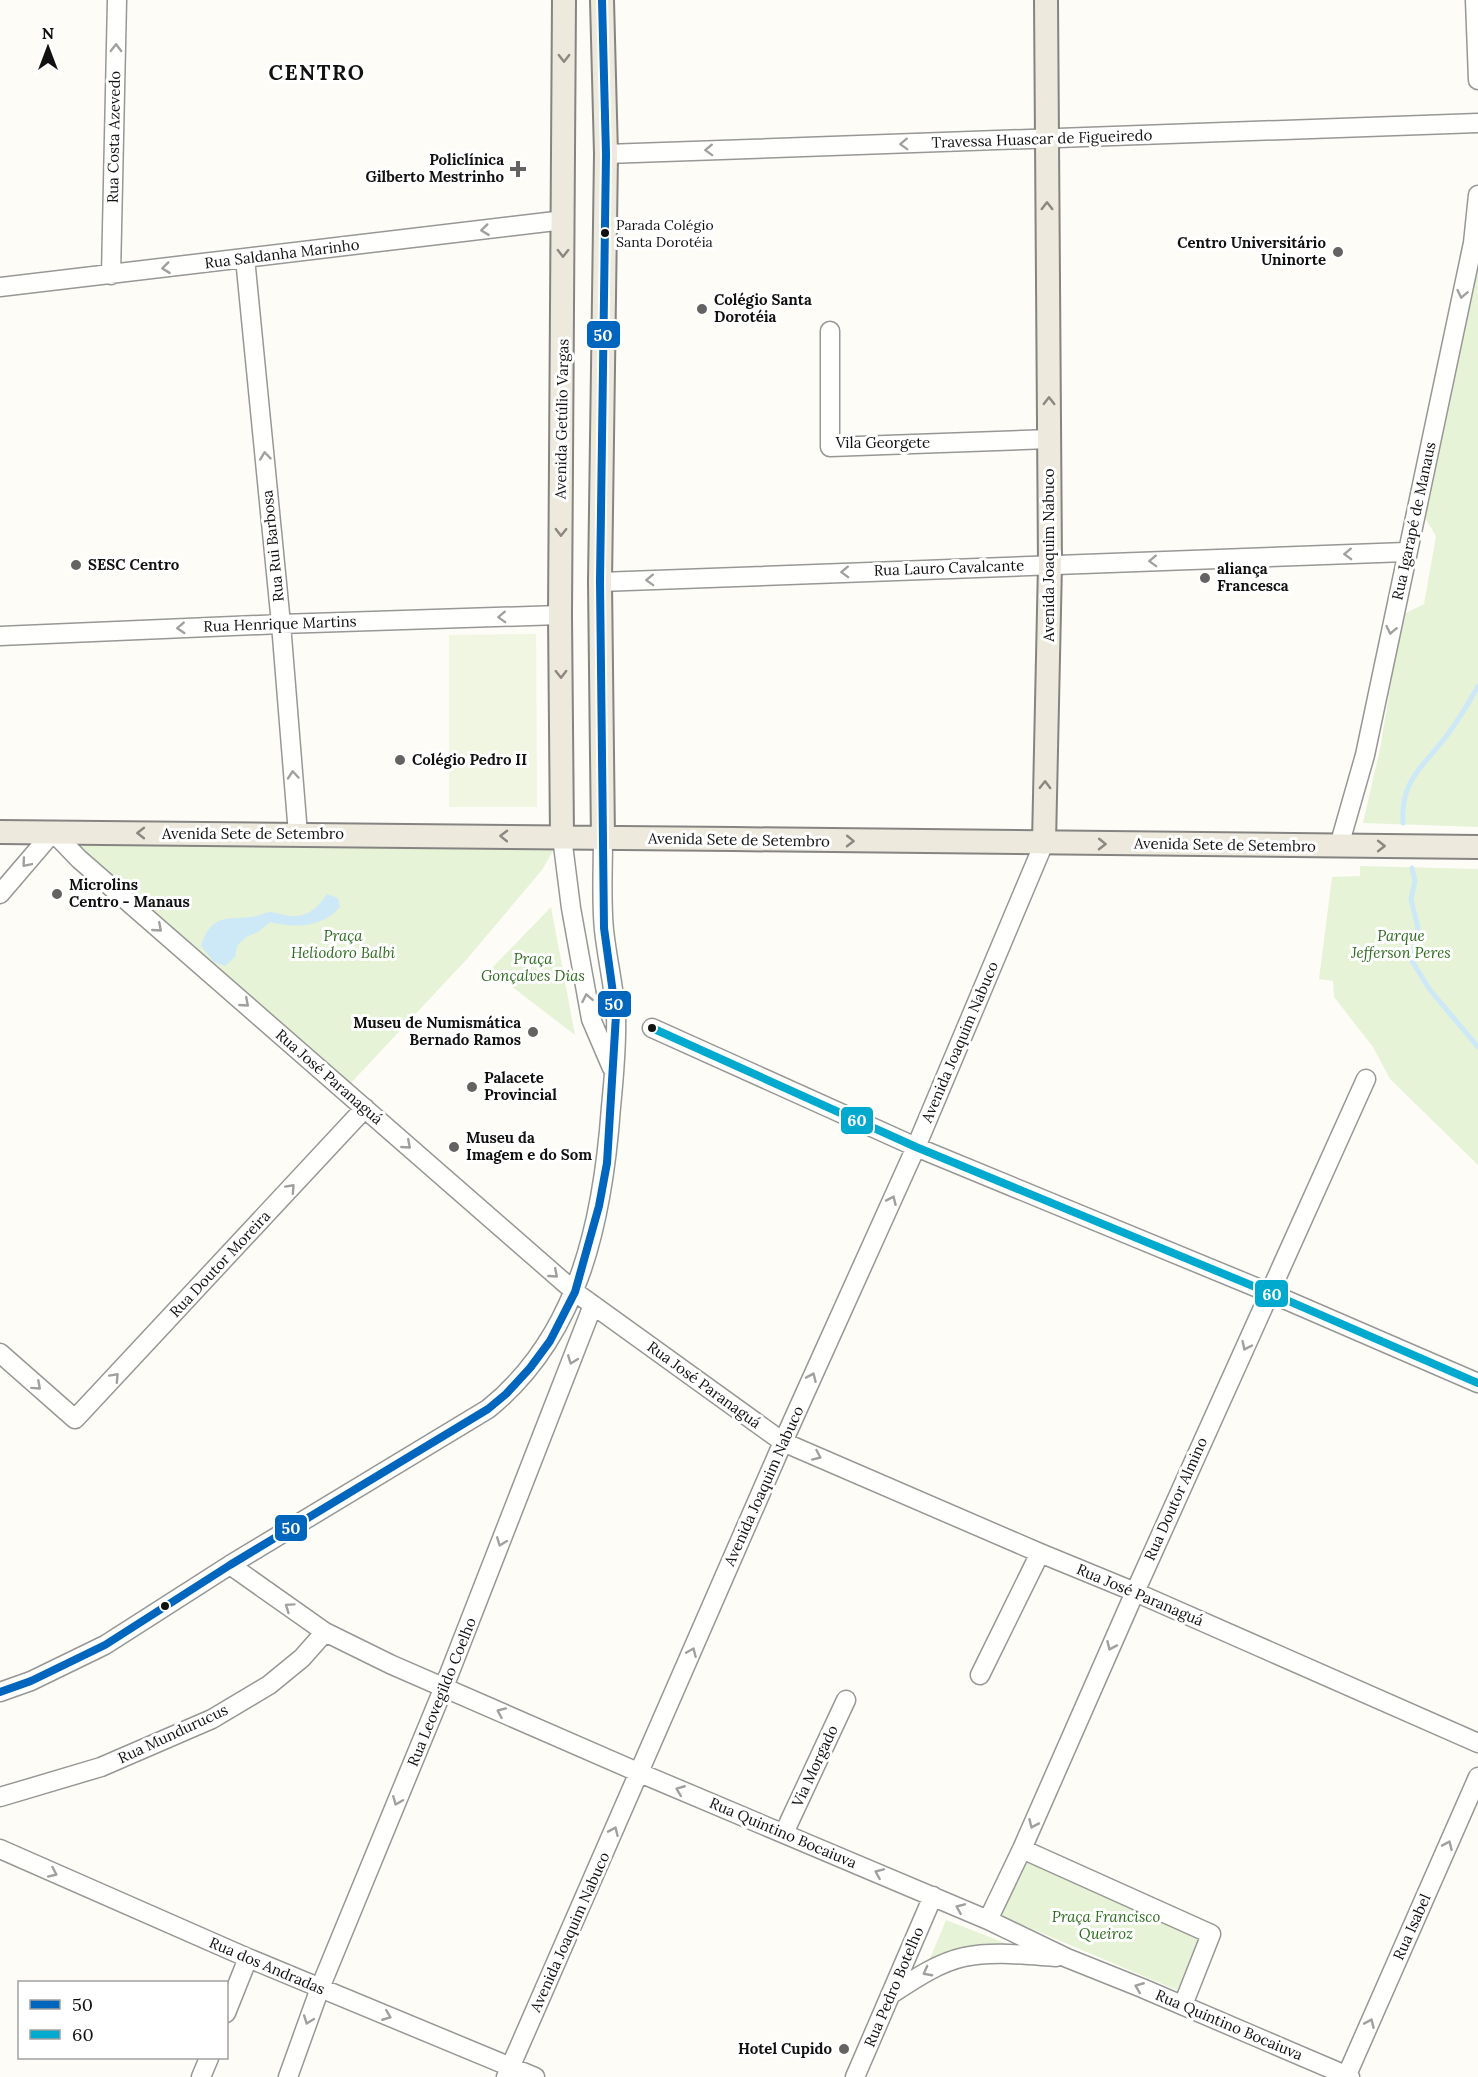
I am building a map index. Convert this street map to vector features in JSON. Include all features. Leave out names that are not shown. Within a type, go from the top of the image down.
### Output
[{"type":"main road","name":"Avenida Getúlio Vargas","points":[[562,837],[560,615],[564,0]]},
{"type":"main road","points":[[602,0],[606,154],[600,582],[603,838]]},
{"type":"main road","name":"Avenida Joaquim Nabuco","points":[[1044,843],[1050,564],[1046,0]]},
{"type":"main road","name":"Avenida Sete de Setembro","points":[[0,832],[1478,847]]},
{"type":"street","name":"Rua Costa Azevedo","points":[[111,274],[117,0]]},
{"type":"street","points":[[1475,0],[1478,80]]},
{"type":"street","name":"Travessa Huascar de Figueiredo","points":[[606,154],[1478,123]]},
{"type":"street","name":"Rua Igarapé de Manaus","points":[[1339,846],[1365,755],[1473,243],[1478,195]]},
{"type":"street","name":"Rua Saldanha Marinho","points":[[0,287],[564,220]]},
{"type":"street","name":"Rua Rui Barbosa","points":[[245,258],[281,624],[298,834]]},
{"type":"street","name":"Vila Georgete","points":[[830,331],[830,447],[1049,439]]},
{"type":"street","name":"Rua Lauro Cavalcante","points":[[600,582],[1406,552]]},
{"type":"street","name":"Rua Henrique Martins","points":[[0,636],[560,615]]},
{"type":"street","points":[[0,894],[52,832]]},
{"type":"street","name":"Rua José Paranaguá","points":[[52,832],[575,1292],[783,1442],[1134,1592],[1478,1743]]},
{"type":"street","points":[[562,837],[571,908],[591,1019],[614,1073]]},
{"type":"street","points":[[0,1692],[31,1681],[105,1645],[230,1565],[488,1409],[506,1394],[530,1368],[550,1341],[575,1292],[592,1234],[607,1163],[616,1015],[604,928],[603,838]]},
{"type":"street","name":"Avenida Joaquim Nabuco","points":[[509,2072],[783,1442],[916,1147],[1044,843]]},
{"type":"street","points":[[652,1028],[916,1147],[1270,1293],[1478,1383]]},
{"type":"street","name":"Rua Doutor Almino","points":[[988,1920],[1366,1079]]},
{"type":"street","name":"Rua Doutor Moreira","points":[[0,1353],[75,1419],[365,1108]]},
{"type":"street","name":"Rua Leovegildo Coelho","points":[[288,2077],[320,1988],[444,1687],[593,1305]]},
{"type":"street","points":[[980,1675],[1040,1553]]},
{"type":"street","name":"Rua Quintino Bocaiuva","points":[[230,1565],[325,1632],[390,1664],[640,1773],[933,1896],[1067,1958],[1183,2005],[1348,2077]]},
{"type":"street","name":"Rua Mundurucus","points":[[0,1797],[101,1767],[212,1719],[269,1685],[302,1658],[325,1632]]},
{"type":"street","name":"Via Morgado","points":[[784,1833],[846,1700]]},
{"type":"street","name":"Rua Isabel","points":[[1348,2077],[1478,1777]]},
{"type":"street","points":[[1022,1848],[1211,1934],[1183,2005]]},
{"type":"street","name":"Rua dos Andradas","points":[[0,1849],[509,2072],[535,2077]]},
{"type":"street","name":"Rua Pedro Botelho","points":[[855,2077],[933,1896]]},
{"type":"street","points":[[890,1995],[919,1976],[962,1957],[985,1954],[1067,1958]]},
{"type":"street","points":[[228,2008],[248,1958]]},
{"type":"street","points":[[201,2077],[209,2059]]},
{"type":"green space","points":[[1478,259],[1478,827],[1363,823],[1380,749],[1402,615],[1424,604],[1436,536],[1425,518]]},
{"type":"green space","points":[[536,634],[537,807],[449,807],[449,635]]},
{"type":"green space","name":"Praça Heliodoro Balbi","points":[[69,843],[557,844],[542,870],[467,959],[351,1083],[208,965]]},
{"type":"green space","name":"Parque Jefferson Peres","points":[[1360,866],[1478,869],[1478,1165],[1390,1079],[1373,1047],[1334,997],[1333,981],[1319,979],[1332,877],[1360,876]]},
{"type":"green space","name":"Praça Gonçalves Dias","points":[[551,907],[575,1035],[490,970]]},
{"type":"green space","name":"Praça Francisco Queiroz","points":[[1026,1858],[1211,1936],[1186,1994],[1001,1916]]},
{"type":"green space","points":[[946,1920],[1005,1943],[944,1953],[927,1966]]},
{"type":"water","points":[[327,894],[338,898],[340,907],[333,914],[307,925],[270,922],[258,932],[246,937],[237,946],[235,957],[225,966],[214,962],[201,946],[210,927],[216,922],[229,918],[257,916],[267,912],[292,916],[304,915],[314,909]]},
{"type":"waterway","points":[[1403,823],[1403,808],[1410,784],[1464,711],[1478,686]]},
{"type":"waterway","points":[[1412,868],[1415,881],[1411,899],[1418,928],[1412,961],[1430,990],[1478,1047]]},
{"type":"transit line","name":"50","points":[[0,1692],[31,1681],[105,1645],[230,1565],[488,1409],[506,1394],[530,1368],[550,1341],[575,1292],[599,1206],[607,1163],[616,1015],[604,928],[600,582],[606,154],[602,0]]},
{"type":"transit line","name":"60","points":[[652,1028],[916,1147],[1270,1293],[1478,1383]]},
{"type":"place","name":"Policlínica Gilberto Mestrinho","points":[[518,169]]},
{"type":"place","name":"Parada Colégio Santa Dorotéia","points":[[605,233]]},
{"type":"place","name":"Centro Universitário Uninorte","points":[[1338,252]]},
{"type":"place","name":"Colégio Santa Dorotéia","points":[[702,309]]},
{"type":"place","name":"SESC Centro","points":[[76,565]]},
{"type":"place","name":"aliança Francesca","points":[[1205,578]]},
{"type":"place","name":"Colégio Pedro II","points":[[400,760]]},
{"type":"place","name":"Microlins Centro - Manaus","points":[[57,894]]},
{"type":"place","name":"Museu de Numismática Bernado Ramos","points":[[533,1032]]},
{"type":"place","name":"Palacete Provincial","points":[[472,1087]]},
{"type":"place","name":"Museu da Imagem e do Som","points":[[454,1147]]},
{"type":"place","name":"Hotel Cupido","points":[[844,2049]]},
{"type":"district","name":"CENTRO","points":[[317,73]]}]
